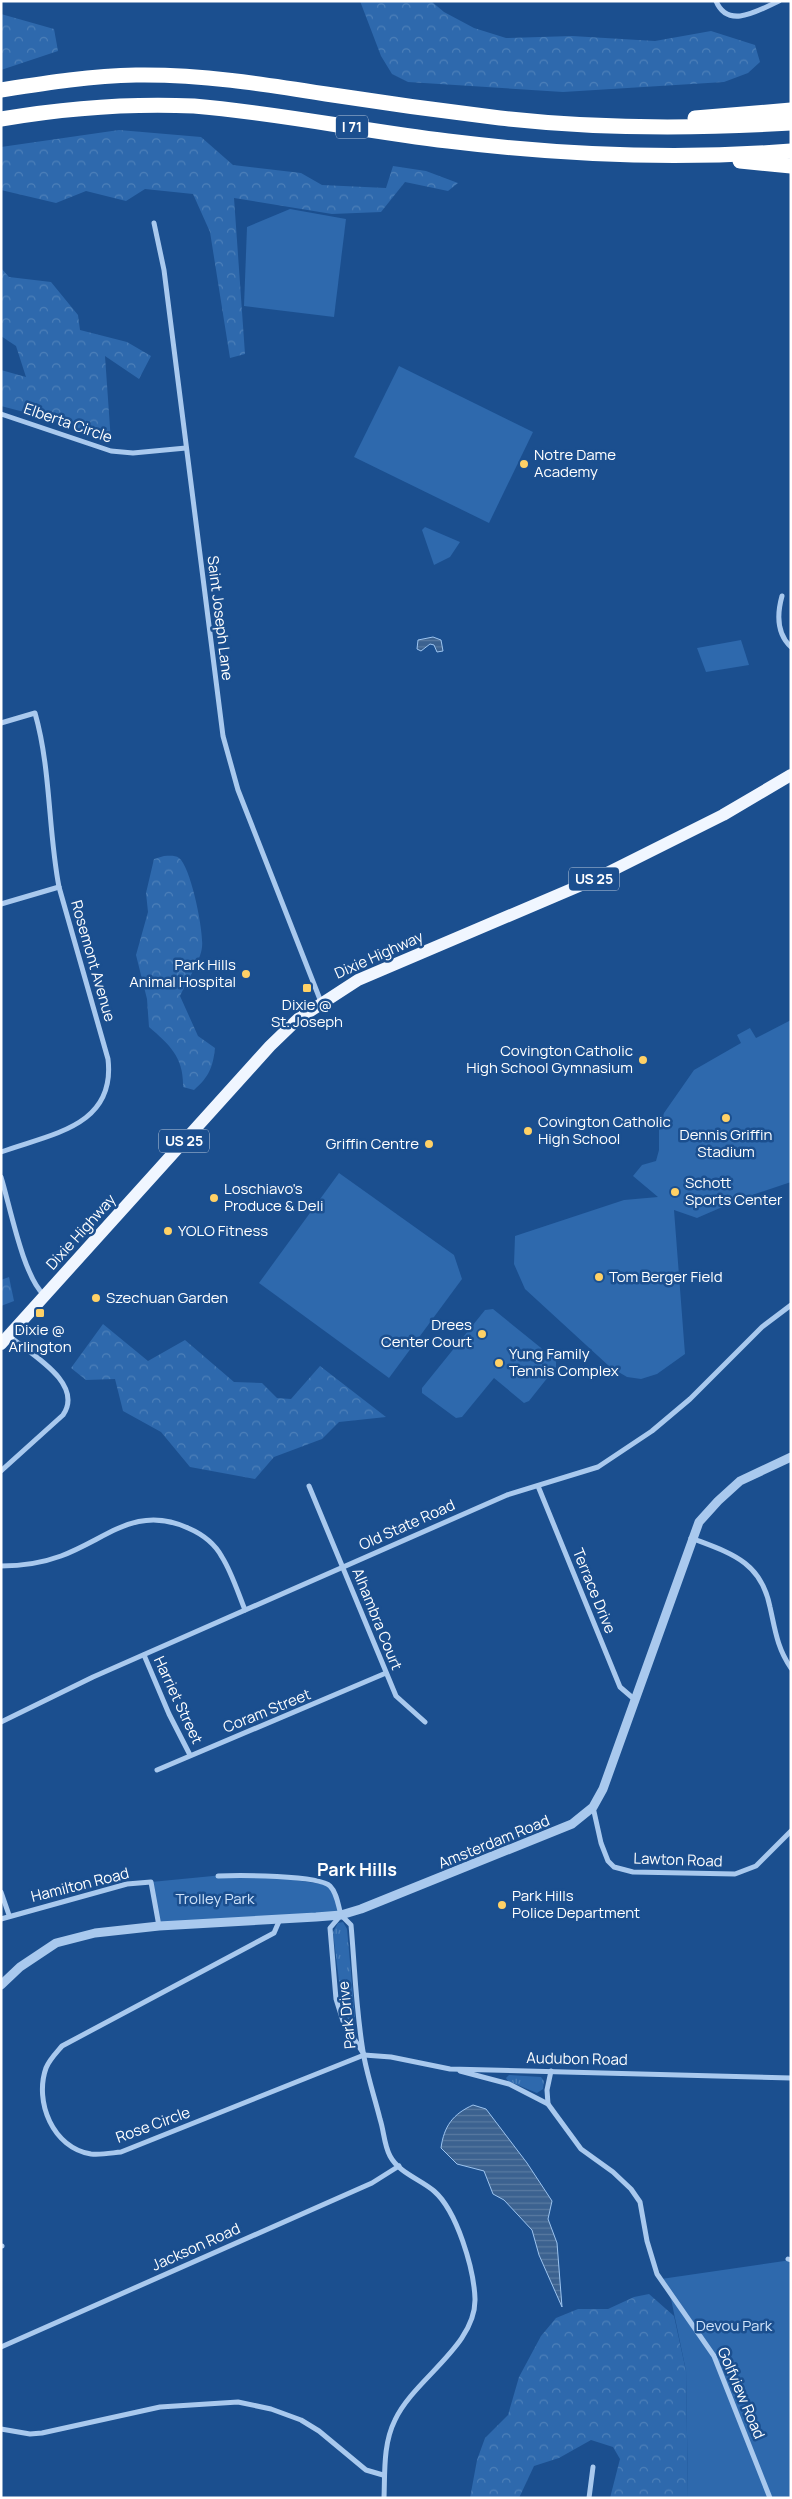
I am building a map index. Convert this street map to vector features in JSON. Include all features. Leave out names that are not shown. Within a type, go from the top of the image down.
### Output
[{"type":"highway","name":"I 71","points":[[1,90],[84,78],[136,75],[194,77],[254,83],[503,118],[624,126],[706,127],[791,122]]},
{"type":"highway","name":"I 71","points":[[1,119],[88,107],[156,104],[194,106],[502,147],[624,155],[704,156],[791,152]]},
{"type":"highway","points":[[624,126],[791,110]]},
{"type":"highway","points":[[704,156],[791,166]]},
{"type":"main road","name":"Dixie Highway","points":[[5,1339],[270,1046],[298,1019],[321,1002],[358,980],[593,880],[659,849],[791,775]]},
{"type":"street","points":[[716,1],[721,11],[736,17],[750,14],[779,1]]},
{"type":"street","name":"Saint Joseph Lane","points":[[154,223],[164,270],[223,736],[238,790],[321,1002]]},
{"type":"street","name":"Elberta Circle","points":[[1,414],[111,451],[132,452],[186,448]]},
{"type":"street","points":[[782,596],[778,620],[785,641],[791,647]]},
{"type":"street","name":"Rosemont Avenue","points":[[1,723],[35,713],[42,738],[54,860],[59,887],[108,1059],[107,1083],[98,1106],[81,1123],[57,1134],[1,1152]]},
{"type":"street","points":[[1,904],[59,887]]},
{"type":"street","points":[[1,1177],[27,1267],[36,1288],[45,1296]]},
{"type":"street","name":"Old State Road","points":[[1,1722],[245,1610],[508,1495],[598,1466],[652,1431],[690,1398],[762,1327],[791,1305]]},
{"type":"street","points":[[1,1471],[63,1415],[66,1410],[69,1394],[62,1380],[5,1339]]},
{"type":"street","name":"Amsterdam Road","points":[[1,1985],[20,1967],[56,1944],[95,1933],[159,1926],[341,1915],[380,1902],[572,1824],[593,1807],[603,1789],[698,1522],[718,1500],[740,1481],[791,1458]]},
{"type":"street","name":"Alhambra Court","points":[[309,1486],[396,1696],[425,1722]]},
{"type":"street","name":"Terrace Drive","points":[[538,1486],[620,1687],[634,1699]]},
{"type":"street","points":[[1,1566],[34,1564],[58,1558],[120,1526],[144,1520],[163,1520],[187,1527],[208,1540],[222,1556],[245,1610]]},
{"type":"street","points":[[691,1538],[736,1556],[757,1574],[765,1588],[776,1639],[791,1668]]},
{"type":"street","name":"Harriet Street","points":[[144,1656],[169,1714],[190,1755]]},
{"type":"street","name":"Coram Street","points":[[157,1770],[386,1673]]},
{"type":"street","name":"Lawton Road","points":[[593,1807],[601,1843],[608,1861],[621,1870],[633,1872],[735,1874],[756,1866],[791,1831]]},
{"type":"street","points":[[218,1876],[274,1877],[321,1881],[329,1885],[334,1892],[341,1915]]},
{"type":"street","name":"Hamilton Road","points":[[1,1918],[127,1884],[151,1882],[159,1926]]},
{"type":"street","points":[[1,1892],[9,1915]]},
{"type":"street","name":"Park Drive","points":[[341,1915],[351,1925],[364,2056],[343,2020],[336,1999],[330,1928],[341,1915]]},
{"type":"street","name":"Rose Circle","points":[[280,1919],[274,1933],[62,2046],[48,2064],[44,2081],[45,2112],[53,2127],[59,2136],[79,2150],[102,2155],[122,2152],[364,2056]]},
{"type":"street","points":[[364,2056],[387,2149],[399,2166],[436,2192],[451,2212],[463,2242],[475,2298],[470,2324],[463,2336],[419,2385],[397,2415],[388,2442],[383,2475],[384,2498]]},
{"type":"street","name":"Audubon Road","points":[[364,2056],[391,2057],[450,2068],[791,2078]]},
{"type":"street","points":[[450,2068],[509,2084],[548,2104]]},
{"type":"street","points":[[548,2104],[547,2090],[552,2071]]},
{"type":"street","name":"Golfview Road","points":[[548,2104],[574,2142],[613,2172],[631,2189],[640,2202],[647,2241],[661,2279],[714,2356],[770,2498]]},
{"type":"street","name":"Jackson Road","points":[[1,2347],[372,2183],[399,2166]]},
{"type":"street","points":[[1,2429],[30,2434],[42,2433],[160,2407],[238,2402],[271,2409],[301,2420],[320,2431],[366,2470],[383,2475]]},
{"type":"street","points":[[589,2498],[593,2467]]},
{"type":"green space","points":[[360,1],[431,1],[444,12],[474,28],[506,38],[572,36],[655,41],[711,31],[755,45],[760,62],[748,73],[724,82],[563,92],[408,82],[392,74],[381,56]]},
{"type":"green space","points":[[1,14],[54,29],[58,51],[1,70]]},
{"type":"green space","points":[[119,130],[201,137],[233,165],[301,173],[322,185],[386,188],[393,166],[426,171],[458,183],[448,191],[405,182],[381,212],[332,214],[234,198],[245,354],[230,358],[210,232],[193,194],[145,189],[126,201],[86,191],[56,203],[1,190],[1,147]]},
{"type":"green space","points":[[290,209],[346,219],[334,317],[244,306],[247,227]]},
{"type":"green space","points":[[1,268],[9,277],[51,282],[78,315],[80,330],[127,342],[151,356],[139,379],[105,356],[111,442],[47,418],[1,406],[1,370],[26,377],[16,346],[1,336]]},
{"type":"green space","points":[[399,366],[533,432],[489,523],[354,457]]},
{"type":"green space","points":[[425,527],[460,542],[450,557],[434,565],[422,530]]},
{"type":"green space","points":[[741,640],[749,665],[706,672],[697,648]]},
{"type":"green space","points":[[164,856],[177,857],[184,864],[196,900],[201,928],[201,952],[180,996],[198,1036],[215,1048],[209,1071],[194,1090],[183,1087],[183,1077],[178,1060],[169,1046],[149,1027],[147,999],[136,955],[148,912],[146,893],[154,859]]},
{"type":"green space","points":[[791,1020],[791,1182],[743,1198],[697,1218],[674,1210],[685,1354],[657,1374],[641,1379],[627,1377],[610,1367],[525,1289],[514,1264],[515,1236],[624,1200],[658,1197],[633,1176],[642,1165],[656,1161],[659,1150],[659,1130],[664,1113],[694,1070],[741,1043],[737,1035],[750,1028],[756,1038]]},
{"type":"green space","points":[[339,1173],[454,1255],[462,1279],[389,1378],[259,1283]]},
{"type":"green space","points":[[9,1277],[14,1301],[1,1306],[1,1280]]},
{"type":"green space","name":"Yung Family Tennis Complex","points":[[493,1309],[556,1360],[556,1367],[529,1401],[524,1403],[494,1378],[462,1417],[456,1418],[422,1393],[422,1388],[485,1310]]},
{"type":"green space","points":[[103,1324],[148,1361],[185,1340],[234,1382],[262,1383],[277,1398],[291,1399],[320,1366],[386,1417],[339,1422],[322,1439],[274,1457],[255,1479],[190,1467],[161,1432],[123,1411],[115,1379],[86,1380],[71,1368]]},
{"type":"green space","name":"Trolley Park","points":[[223,1875],[274,1877],[329,1885],[341,1915],[159,1926],[151,1882]]},
{"type":"green space","points":[[343,1922],[347,1929],[355,2017],[351,2020],[348,2019],[342,2006],[333,1932],[338,1923]]},
{"type":"green space","points":[[509,2075],[541,2077],[544,2081],[543,2089],[537,2093],[508,2081],[506,2078]]},
{"type":"green space","name":"Devou Park","points":[[791,2260],[791,2498],[688,2498],[686,2371],[670,2294],[661,2279]]},
{"type":"green space","points":[[649,2294],[674,2316],[686,2371],[688,2498],[610,2498],[620,2459],[613,2447],[591,2440],[559,2458],[534,2466],[519,2498],[470,2498],[477,2460],[485,2438],[508,2415],[519,2377],[541,2336],[556,2318],[578,2309],[608,2309],[634,2297]]},
{"type":"shaded area","points":[[433,637],[441,640],[443,651],[437,652],[434,645],[430,644],[421,651],[417,649],[418,640]]},
{"type":"shaded area","points":[[473,2105],[486,2109],[527,2163],[552,2201],[548,2219],[557,2243],[562,2307],[539,2255],[532,2230],[504,2200],[493,2194],[484,2171],[457,2164],[441,2148],[447,2127],[460,2112]]},
{"type":"place","name":"Notre Dame Academy","points":[[524,464]]},
{"type":"place","name":"Park Hills Animal Hospital","points":[[246,974]]},
{"type":"place","name":"Dixie @ St. Joseph","points":[[307,988]]},
{"type":"place","name":"Covington Catholic High School Gymnasium","points":[[643,1060]]},
{"type":"place","name":"Dennis Griffin Stadium","points":[[726,1118]]},
{"type":"place","name":"Covington Catholic High School","points":[[528,1131]]},
{"type":"place","name":"Griffin Centre","points":[[429,1144]]},
{"type":"place","name":"Schott Sports Center","points":[[675,1192]]},
{"type":"place","name":"Loschiavo's Produce & Deli","points":[[214,1198]]},
{"type":"place","name":"YOLO Fitness","points":[[168,1231]]},
{"type":"place","name":"Tom Berger Field","points":[[599,1277]]},
{"type":"place","name":"Szechuan Garden","points":[[96,1298]]},
{"type":"place","name":"Dixie @ Arlington","points":[[40,1313]]},
{"type":"place","name":"Drees Center Court","points":[[482,1334]]},
{"type":"place","name":"Yung Family Tennis Complex","points":[[499,1363]]},
{"type":"place","name":"Park Hills Police Department","points":[[502,1905]]},
{"type":"district","name":"Park Hills","points":[[357,1870]]}]
